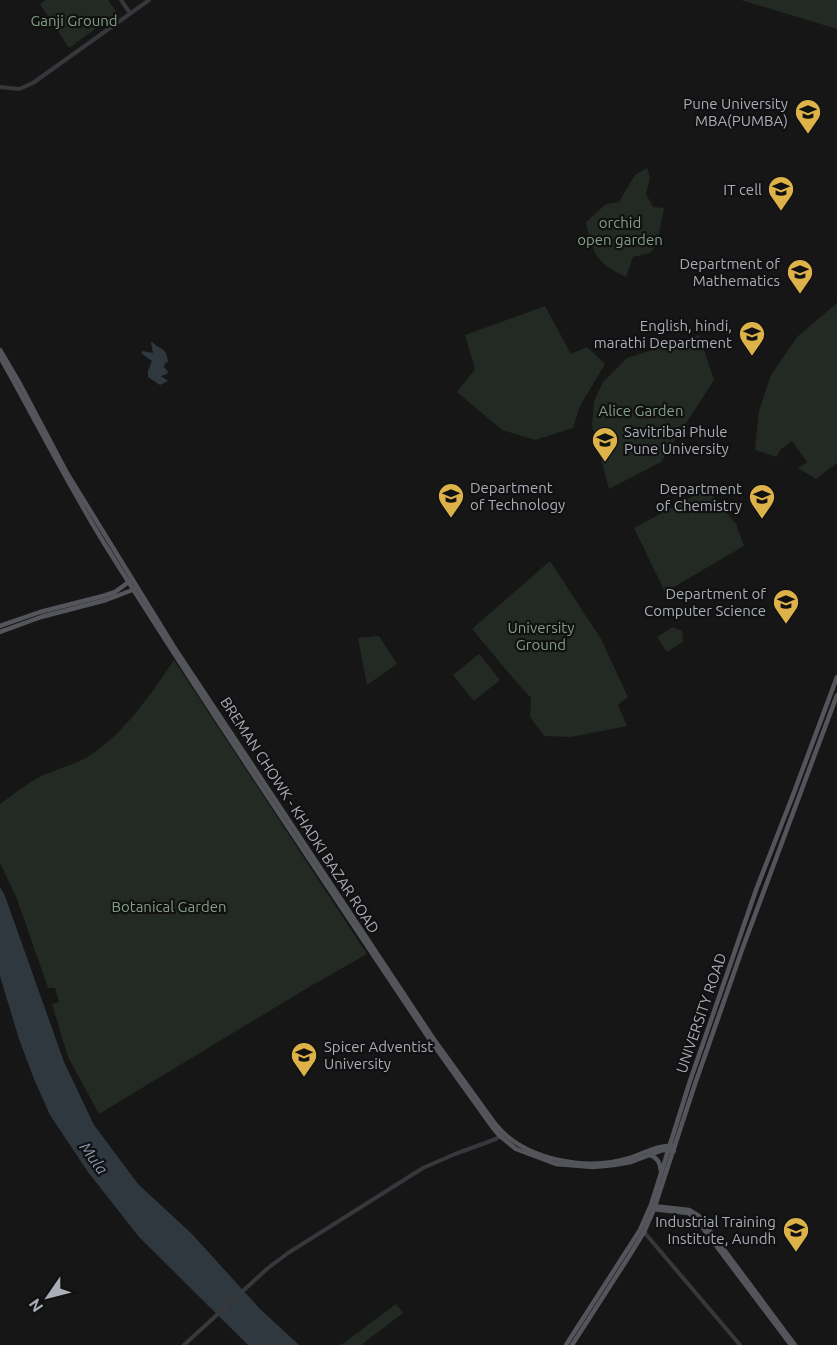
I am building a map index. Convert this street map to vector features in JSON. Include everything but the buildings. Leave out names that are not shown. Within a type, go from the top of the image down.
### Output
[{"type":"main road","name":"BREMAN CHOWK - KHADKI BAZAR ROAD","points":[[0,350],[67,473],[173,649],[433,1038],[501,1135],[556,1162],[579,1167],[631,1162],[672,1148]]},
{"type":"main road","name":"BREMAN CHOWK - KHADKI BAZAR ROAD","points":[[0,357],[62,472],[131,581]]},
{"type":"main road","points":[[0,632],[115,592],[131,581]]},
{"type":"main road","points":[[0,626],[39,612],[106,600],[135,588]]},
{"type":"main road","name":"UNIVERSITY ROAD","points":[[652,1207],[661,1174],[672,1148],[673,1134],[690,1082],[756,890],[837,677]]},
{"type":"main road","name":"UNIVERSITY ROAD","points":[[572,1345],[622,1268],[652,1207],[762,894],[837,695]]},
{"type":"main road","points":[[657,1148],[673,1134]]},
{"type":"main road","name":"BREMAN CHOWK - KHADKI BAZAR ROAD","points":[[556,1162],[604,1163],[630,1158],[657,1148],[672,1148]]},
{"type":"main road","points":[[650,1155],[658,1161],[661,1174]]},
{"type":"main road","points":[[652,1207],[689,1210],[699,1216],[793,1345]]},
{"type":"main road","name":"UNIVERSITY ROAD","points":[[566,1345],[642,1231]]},
{"type":"street","points":[[121,0],[130,13]]},
{"type":"street","points":[[0,87],[19,89],[25,87],[148,0]]},
{"type":"street","points":[[184,1345],[268,1268],[288,1253],[423,1168],[501,1135]]},
{"type":"street","points":[[642,1231],[740,1345]]},
{"type":"green space","name":"Ganji Ground","points":[[46,0],[108,0],[117,13],[69,48],[40,4]]},
{"type":"green space","points":[[741,0],[837,0],[837,29]]},
{"type":"green space","name":"orchid open garden","points":[[647,168],[650,178],[646,194],[653,207],[664,208],[657,244],[650,253],[633,257],[626,277],[608,267],[597,256],[586,222],[606,204],[619,202],[635,175]]},
{"type":"green space","points":[[837,303],[837,463],[816,479],[798,468],[807,462],[792,441],[780,450],[777,457],[755,450],[759,411],[771,375],[797,337]]},
{"type":"green space","points":[[545,306],[571,354],[587,347],[605,364],[580,406],[573,428],[535,440],[502,430],[457,392],[475,369],[465,335]]},
{"type":"green space","name":"Alice Garden","points":[[699,335],[714,380],[661,462],[609,489],[592,425],[594,401],[603,382],[627,358]]},
{"type":"green space","points":[[707,489],[736,524],[744,546],[665,592],[634,528]]},
{"type":"green space","name":"University Ground","points":[[550,561],[601,639],[628,697],[618,705],[627,726],[571,737],[544,736],[530,717],[531,698],[472,629]]},
{"type":"green space","points":[[673,627],[682,631],[683,642],[667,652],[657,637]]},
{"type":"green space","points":[[379,636],[397,664],[367,685],[358,638]]},
{"type":"green space","points":[[479,654],[500,680],[474,701],[453,675]]},
{"type":"green space","name":"Botanical Garden","points":[[174,660],[367,954],[99,1114],[68,1057],[52,1004],[59,1002],[55,988],[48,988],[17,899],[0,863],[0,804],[33,781],[83,759],[102,747],[136,712]]},
{"type":"green space","points":[[396,1304],[403,1313],[361,1345],[341,1345]]},
{"type":"water","points":[[152,342],[163,350],[168,362],[164,367],[167,374],[161,376],[168,381],[160,385],[148,377],[152,361],[141,353],[143,351],[153,353]]},
{"type":"water","name":"Mula","points":[[0,887],[64,1062],[94,1125],[138,1184],[192,1234],[260,1309],[299,1345],[248,1345],[139,1237],[88,1172],[50,1115],[19,1039],[0,976]]},
{"type":"place","name":"Pune University MBA(PUMBA)","points":[[808,135]]},
{"type":"place","name":"IT cell","points":[[781,212]]},
{"type":"place","name":"Department of Mathematics","points":[[800,295]]},
{"type":"place","name":"English, hindi, marathi Department","points":[[752,357]]},
{"type":"place","name":"Savitribai Phule Pune University","points":[[605,463]]},
{"type":"place","name":"Department of Technology","points":[[451,519]]},
{"type":"place","name":"Department of Chemistry","points":[[762,520]]},
{"type":"place","name":"Department of Computer Science","points":[[786,625]]},
{"type":"place","name":"Spicer Adventist University","points":[[304,1078]]},
{"type":"place","name":"Industrial Training Institute, Aundh","points":[[796,1253]]}]
